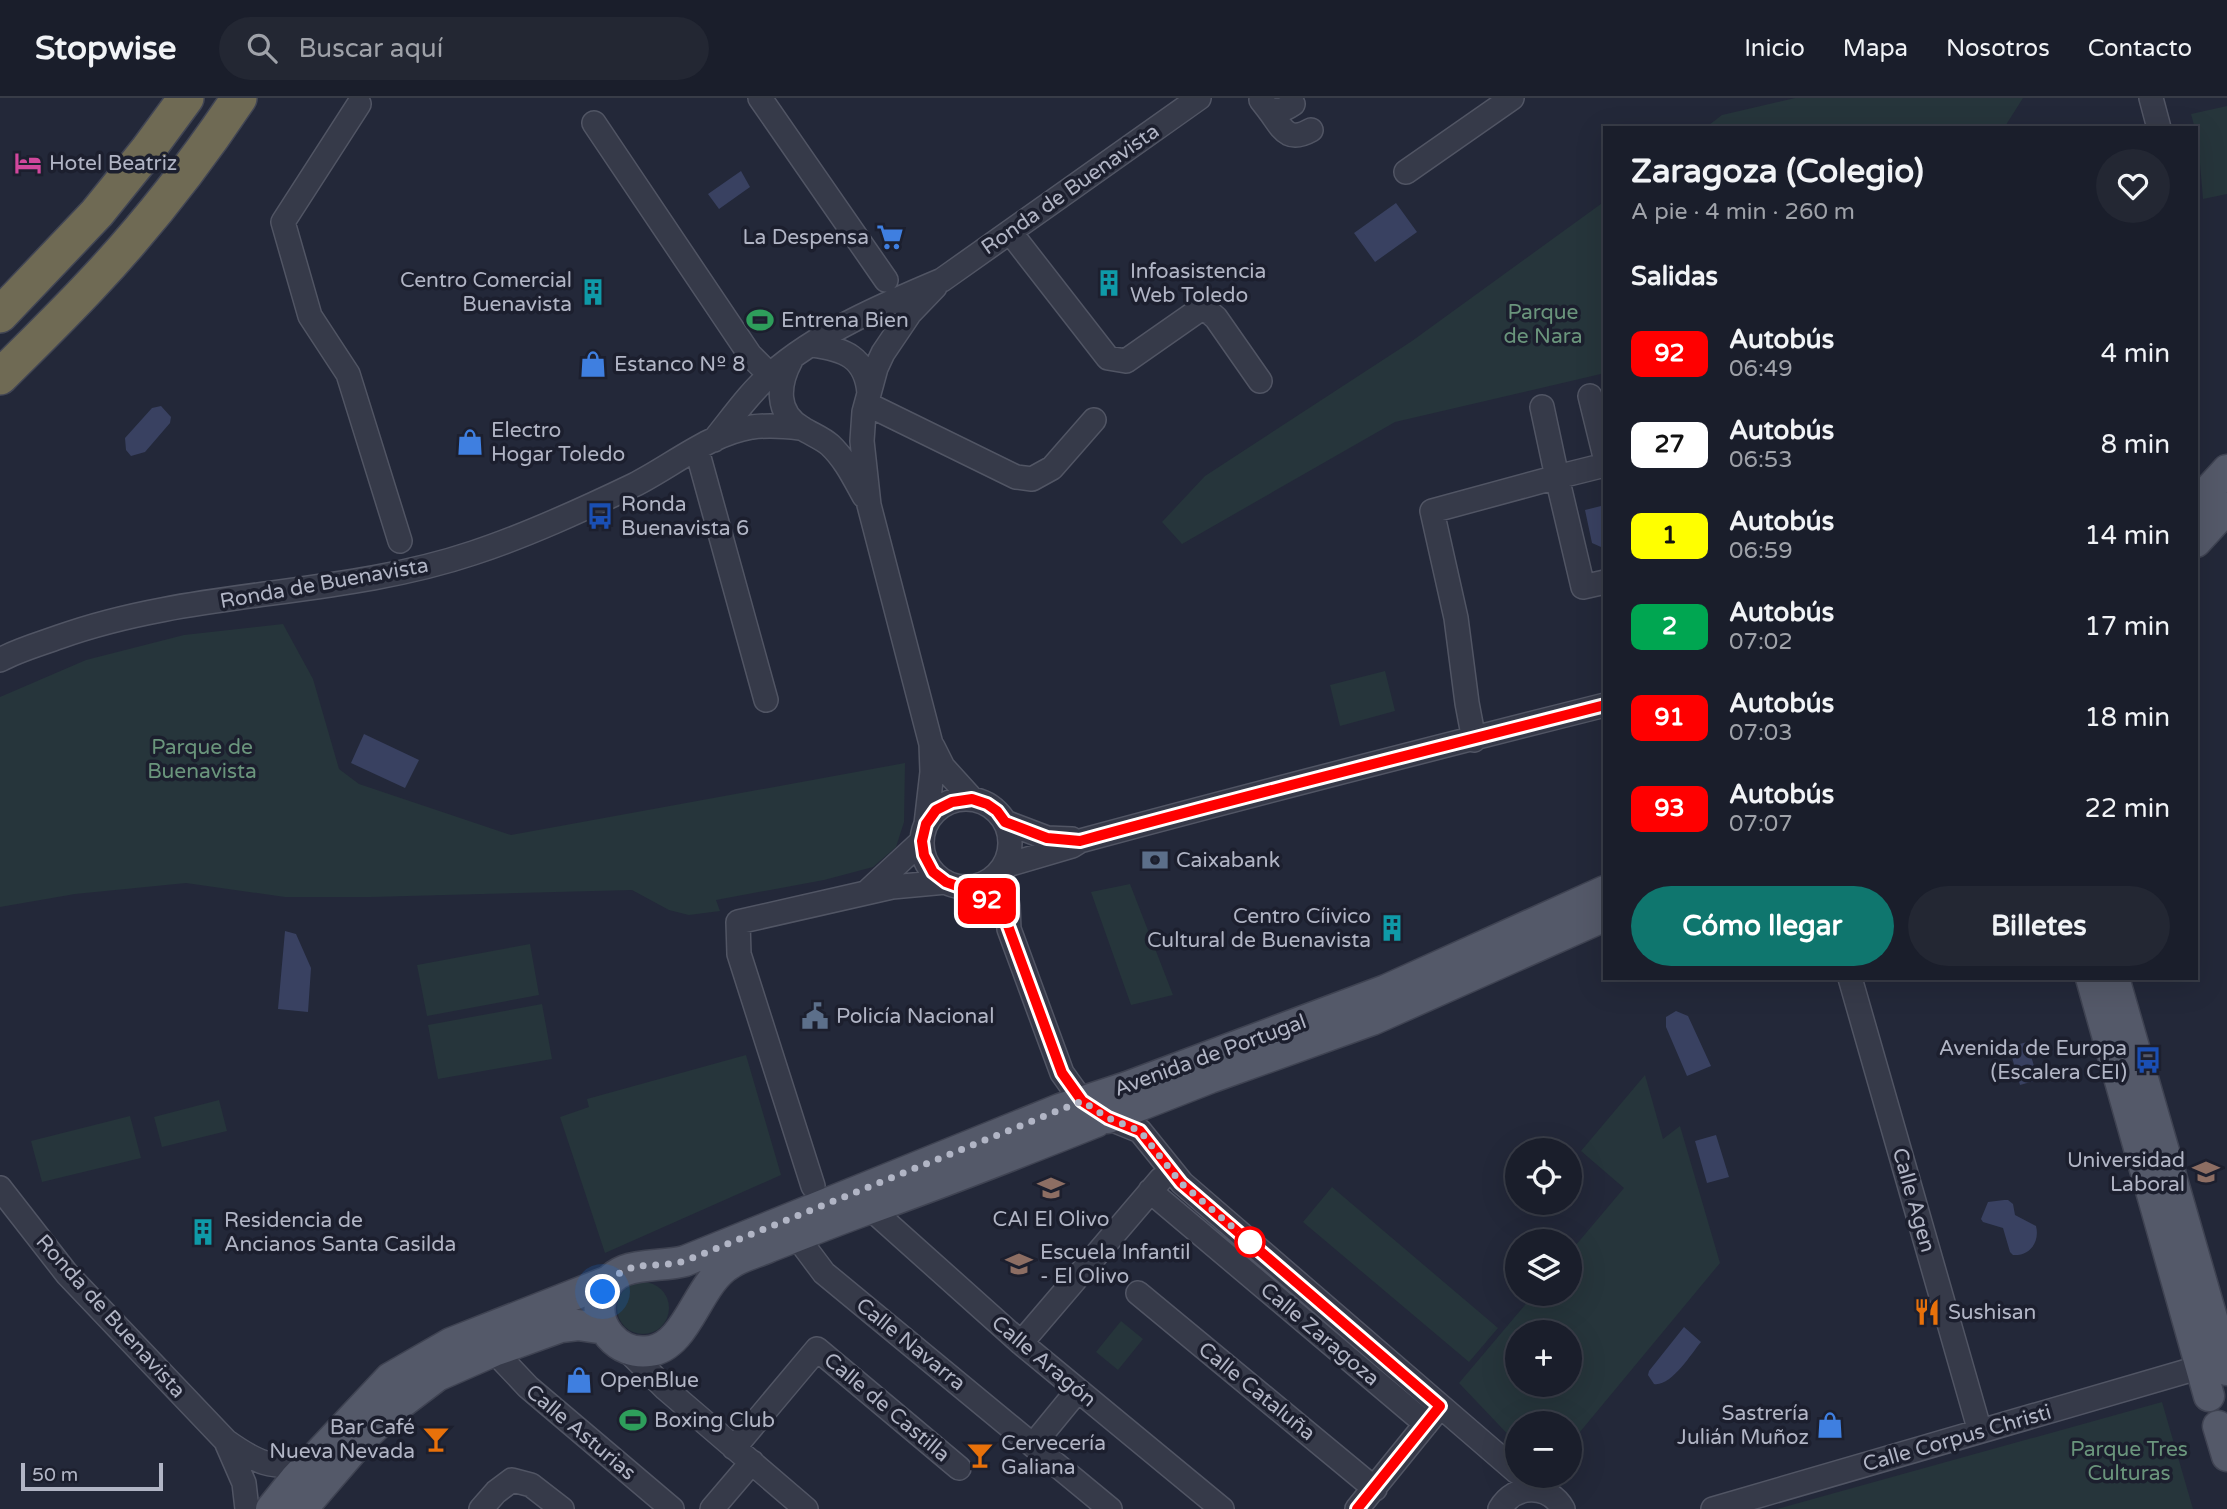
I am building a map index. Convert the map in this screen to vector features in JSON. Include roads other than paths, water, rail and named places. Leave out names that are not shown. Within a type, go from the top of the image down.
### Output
[{"type":"highway","points":[[0,315],[97,213],[186,98]]},
{"type":"highway","points":[[0,377],[91,285],[132,238],[170,193],[239,98]]},
{"type":"main road","points":[[2198,503],[2227,470]]},
{"type":"main road","points":[[2198,540],[2227,508]]},
{"type":"main road","name":"Avenida de Portugal","points":[[674,1336],[702,1294],[728,1264],[870,1209],[1095,1114],[1127,1087],[1386,990],[1603,892]]},
{"type":"main road","name":"Avenida de Portugal","points":[[271,1509],[390,1378],[451,1343],[609,1281],[626,1269],[639,1265],[654,1266],[685,1261],[1095,1114],[1148,1102],[1372,1020],[1603,917]]},
{"type":"main road","points":[[2092,980],[2214,1368]]},
{"type":"main road","points":[[2115,980],[2214,1368],[2209,1396]]},
{"type":"main road","points":[[313,1505],[364,1437],[437,1376],[494,1351],[561,1327],[578,1325],[615,1339],[638,1352],[652,1351],[674,1336],[687,1311],[685,1296],[668,1272],[654,1266]]},
{"type":"main road","points":[[609,1281],[600,1305],[600,1317],[615,1339]]},
{"type":"main road","points":[[2218,1426],[2227,1456]]},
{"type":"street","points":[[760,98],[886,280]]},
{"type":"street","name":"Ronda de Buenavista","points":[[924,832],[932,772],[931,744],[869,505],[862,441],[867,403],[876,368],[910,313],[942,280],[1199,98]]},
{"type":"street","points":[[1406,172],[1512,98]]},
{"type":"street","points":[[2151,98],[2158,126]]},
{"type":"street","points":[[1264,103],[1282,111],[1293,104]]},
{"type":"street","points":[[1264,103],[1287,134],[1299,136],[1311,130]]},
{"type":"street","points":[[359,104],[283,222],[310,316],[348,374],[400,541]]},
{"type":"street","points":[[594,123],[750,355],[762,366]]},
{"type":"street","points":[[1010,232],[1108,358],[1126,361],[1199,310],[1208,311],[1216,318],[1260,380]]},
{"type":"street","name":"Ronda de Buenavista","points":[[705,445],[762,383],[800,351],[895,300],[942,280]]},
{"type":"street","name":"Ronda de Buenavista","points":[[0,660],[112,619],[346,583],[439,564],[541,527],[638,483],[705,445],[751,428],[773,426],[825,435],[840,432],[859,419],[867,403],[865,373],[846,353],[812,345]]},
{"type":"street","name":"Ronda de Buenavista","points":[[791,359],[780,386],[781,401],[793,422],[828,444],[841,457],[869,505]]},
{"type":"street","points":[[1590,396],[1603,449]]},
{"type":"street","points":[[867,403],[1016,477],[1032,479],[1052,468],[1094,420]]},
{"type":"street","points":[[1542,407],[1583,587],[1603,582]]},
{"type":"street","points":[[705,445],[766,700]]},
{"type":"street","points":[[1474,740],[1456,618],[1432,511],[1603,465]]},
{"type":"street","points":[[1005,822],[1047,838],[1080,841],[1276,788],[1603,706]]},
{"type":"street","name":"Ronda de Buenavista","points":[[931,744],[948,773],[972,799]]},
{"type":"street","points":[[865,893],[924,832],[936,810],[952,802],[972,799],[997,811],[1010,836],[1010,847],[1003,868],[1008,906],[1007,923]]},
{"type":"street","points":[[924,832],[924,855],[933,872],[953,884],[982,895],[1007,923],[1062,1073],[1095,1114]]},
{"type":"street","points":[[813,1186],[739,954],[738,922],[892,887],[953,884],[967,887],[988,881],[1003,868],[1024,859],[1073,846],[1080,841]]},
{"type":"street","name":"Calle Agen","points":[[1851,980],[1977,1421]]},
{"type":"street","points":[[1140,1131],[1148,1102]]},
{"type":"street","name":"Calle Zaragoza","points":[[1095,1114],[1140,1131],[1181,1183],[1433,1415]]},
{"type":"street","points":[[1021,1343],[1170,1169]]},
{"type":"street","name":"Ronda de Buenavista","points":[[0,1188],[67,1274],[226,1441],[250,1458],[267,1465],[286,1467],[310,1464]]},
{"type":"street","name":"Calle Zaragoza","points":[[1150,1191],[1433,1415],[1486,1447],[1505,1463]]},
{"type":"street","name":"Calle Aragón","points":[[870,1209],[1021,1343],[1222,1509]]},
{"type":"street","name":"Calle Navarra","points":[[800,1235],[803,1245],[824,1273],[1110,1509]]},
{"type":"street","name":"Calle Cataluña","points":[[1138,1293],[1375,1489]]},
{"type":"street","points":[[662,1386],[662,1362],[674,1336]]},
{"type":"street","points":[[615,1339],[662,1386],[806,1509]]},
{"type":"street","name":"Calle de Castilla","points":[[743,1455],[817,1349],[959,1468]]},
{"type":"street","name":"Calle Asturias","points":[[494,1351],[528,1387],[672,1509]]},
{"type":"street","name":"Calle Corpus Christi","points":[[1713,1509],[2214,1368]]},
{"type":"street","points":[[1033,1445],[1078,1390]]},
{"type":"street","points":[[2209,1396],[2218,1426]]},
{"type":"street","points":[[1357,1509],[1433,1415]]},
{"type":"street","name":"Ronda de Buenavista","points":[[226,1441],[244,1483],[247,1509]]},
{"type":"street","name":"Calle Zaragoza","points":[[1486,1447],[1502,1484],[1502,1506]]},
{"type":"street","points":[[712,1509],[743,1455]]},
{"type":"street","points":[[481,1509],[496,1492],[512,1480],[531,1485],[562,1509]]},
{"type":"street","name":"Calle Zaragoza","points":[[1538,1488],[1550,1494],[1564,1508]]},
{"type":"street","points":[[1502,1506],[1521,1490],[1542,1491]]},
{"type":"water","points":[[741,171],[750,187],[719,209],[708,194]]},
{"type":"water","points":[[1396,203],[1417,232],[1375,262],[1354,233]]},
{"type":"water","points":[[161,406],[171,417],[170,423],[145,452],[131,456],[126,450],[125,438],[152,408]]},
{"type":"water","points":[[1603,506],[1603,547],[1592,543],[1585,510]]},
{"type":"water","points":[[364,734],[419,760],[405,788],[351,763]]},
{"type":"water","points":[[285,931],[296,934],[311,968],[308,1012],[278,1009]]},
{"type":"water","points":[[1676,1011],[1688,1016],[1711,1066],[1687,1076],[1666,1027],[1666,1017]]},
{"type":"water","points":[[2027,1042],[2038,1080],[2020,1085],[2009,1047]]},
{"type":"water","points":[[1716,1135],[1729,1177],[1707,1183],[1695,1141]]},
{"type":"water","points":[[2008,1200],[2013,1204],[2015,1215],[2036,1226],[2035,1242],[2029,1250],[2019,1255],[2010,1252],[2003,1228],[1981,1219],[1988,1202]]},
{"type":"water","points":[[1684,1327],[1701,1342],[1674,1375],[1660,1384],[1654,1384],[1648,1375],[1649,1371]]},
{"type":"place","name":"Hotel Beatriz","points":[[28,163]]},
{"type":"place","name":"La Despensa","points":[[890,237]]},
{"type":"place","name":"Infoasistencia Web Toledo","points":[[1109,283]]},
{"type":"place","name":"Centro Comercial Buenavista","points":[[593,292]]},
{"type":"place","name":"Entrena Bien","points":[[760,320]]},
{"type":"place","name":"Estanco Nº 8","points":[[593,364]]},
{"type":"place","name":"Electro Hogar Toledo","points":[[470,442]]},
{"type":"place","name":"Ronda Buenavista 6","points":[[600,516]]},
{"type":"place","name":"Caixabank","points":[[1155,860]]},
{"type":"place","name":"Centro Cíivico Cultural de Buenavista","points":[[1392,928]]},
{"type":"place","name":"Policía Nacional","points":[[815,1016]]},
{"type":"place","name":"Avenida de Europa (Escalera CEI)","points":[[2148,1060]]},
{"type":"place","name":"Universidad Laboral","points":[[2206,1172]]},
{"type":"place","name":"CAI El Olivo","points":[[1051,1188]]},
{"type":"place","name":"Residencia de Ancianos Santa Casilda","points":[[203,1232]]},
{"type":"place","name":"Escuela Infantil - El Olivo","points":[[1019,1264]]},
{"type":"place","name":"Sushisan","points":[[1927,1312]]},
{"type":"place","name":"OpenBlue","points":[[579,1380]]},
{"type":"place","name":"Boxing Club","points":[[633,1420]]},
{"type":"place","name":"Sastrería Julián Muñoz","points":[[1830,1425]]},
{"type":"place","name":"Bar Café Nueva Nevada","points":[[436,1439]]},
{"type":"place","name":"Cervecería Galiana","points":[[980,1455]]},
{"type":"park label","name":"Parque de Nara","points":[[1543,324]]},
{"type":"park label","name":"Parque de Buenavista","points":[[202,759]]},
{"type":"park label","name":"Parque Tres Culturas","points":[[2129,1461]]}]
